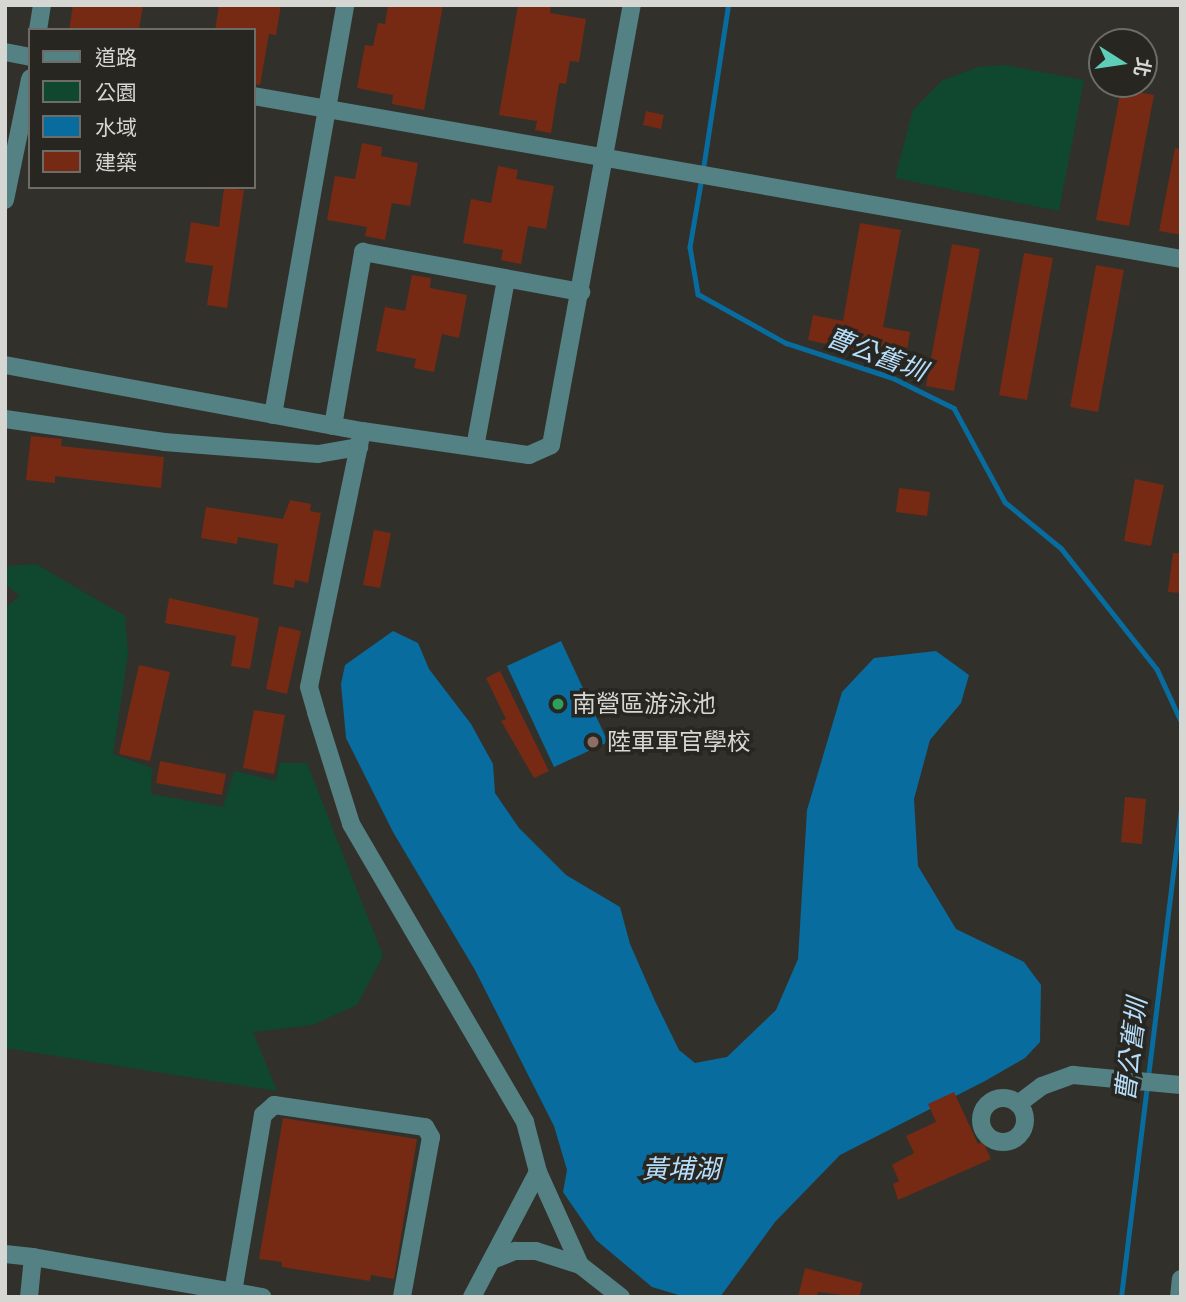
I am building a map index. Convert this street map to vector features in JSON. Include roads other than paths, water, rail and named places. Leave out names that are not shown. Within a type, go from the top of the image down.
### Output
[{"type":"street","points":[[38,28],[42,5]]},
{"type":"street","points":[[273,415],[345,5]]},
{"type":"street","points":[[5,419],[164,442],[304,453],[361,439],[475,447],[529,455],[551,445],[632,5]]},
{"type":"street","points":[[5,52],[28,57]]},
{"type":"street","points":[[5,200],[28,89]]},
{"type":"street","points":[[256,96],[1181,258]]},
{"type":"street","points":[[333,426],[363,252],[581,292]]},
{"type":"street","points":[[475,447],[506,279]]},
{"type":"street","points":[[5,365],[333,426],[361,439]]},
{"type":"street","points":[[361,439],[309,687],[351,824],[525,1122],[538,1172],[580,1265]]},
{"type":"street","points":[[1018,1104],[1042,1086],[1073,1075],[1181,1085]]},
{"type":"street","points":[[5,1254],[250,1295],[263,1115],[274,1105],[425,1127],[431,1137],[402,1297]]},
{"type":"street","points":[[472,1297],[495,1259],[538,1172]]},
{"type":"street","points":[[495,1259],[515,1251],[536,1251],[580,1265],[621,1297]]},
{"type":"street","points":[[29,1297],[33,1257]]},
{"type":"street","points":[[1179,1297],[1181,1282]]},
{"type":"water","name":"黃埔湖","points":[[393,631],[418,643],[429,669],[471,724],[493,764],[495,793],[519,828],[566,875],[620,907],[630,944],[655,1001],[679,1050],[695,1063],[727,1057],[776,1010],[798,959],[807,810],[842,692],[874,658],[936,651],[969,675],[961,703],[930,740],[914,799],[918,866],[956,929],[1024,962],[1041,985],[1040,1042],[1025,1058],[985,1081],[840,1155],[775,1222],[720,1297],[685,1297],[652,1287],[596,1240],[563,1192],[567,1170],[554,1126],[475,970],[393,832],[346,738],[341,684],[345,665]]},
{"type":"water","name":"南營區游泳池","points":[[561,641],[608,742],[554,767],[507,666]]},
{"type":"waterway","name":"曹公舊圳","points":[[703,169],[728,5]]},
{"type":"waterway","name":"曹公舊圳","points":[[702,177],[690,247],[698,294],[786,343],[893,378],[954,408],[1005,502],[1061,548],[1157,669],[1181,721]]},
{"type":"waterway","name":"曹公舊圳","points":[[1148,1077],[1181,808]]},
{"type":"waterway","name":"曹公舊圳","points":[[1121,1297],[1147,1086]]},
{"type":"place","name":"南營區游泳池","points":[[558,704]]},
{"type":"place","name":"陸軍軍官學校","points":[[593,742]]}]
